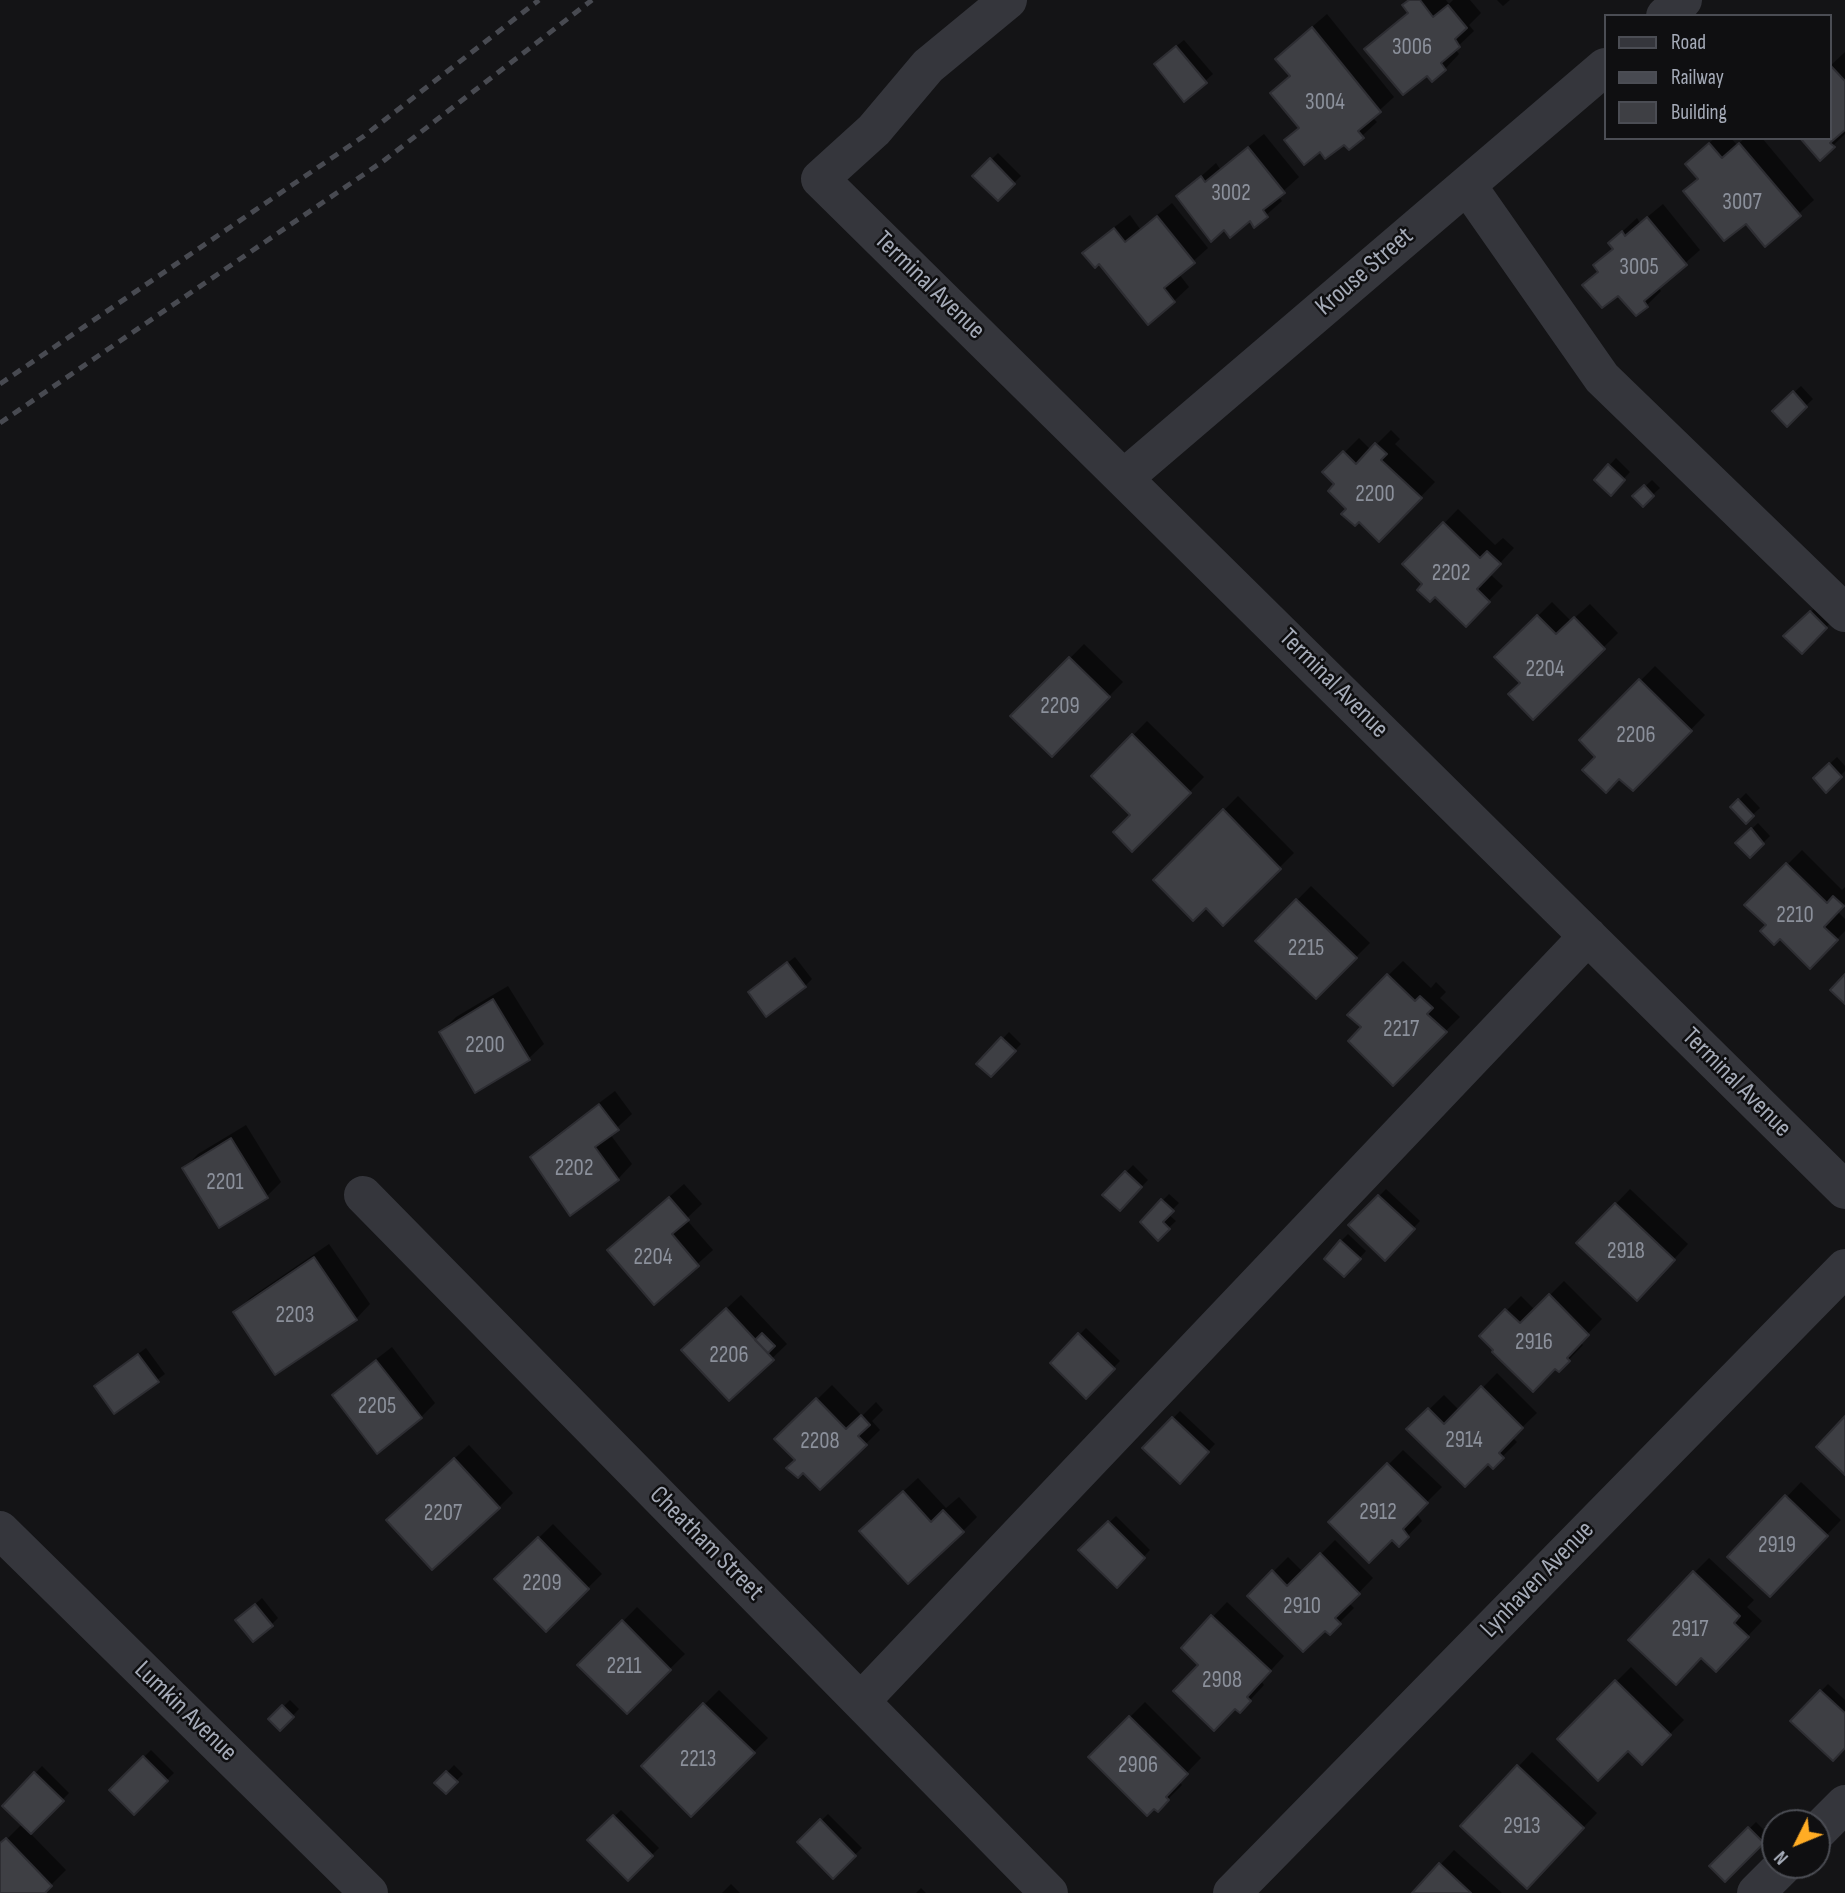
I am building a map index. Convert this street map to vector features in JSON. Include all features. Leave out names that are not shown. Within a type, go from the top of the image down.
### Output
[{"type":"street","name":"Terminal Avenue","points":[[1009,0],[928,66],[874,130],[820,179],[1845,1190]]},
{"type":"street","points":[[1667,14],[1683,0]]},
{"type":"street","name":"Krouse Street","points":[[1124,478],[1604,68]]},
{"type":"street","points":[[1467,185],[1602,378],[1845,613]]},
{"type":"street","points":[[861,1701],[1588,936]]},
{"type":"street","name":"Cheatham Street","points":[[363,1195],[1049,1893]]},
{"type":"street","name":"Lynhaven Avenue","points":[[1232,1893],[1845,1268]]},
{"type":"street","name":"Lumkin Avenue","points":[[0,1530],[369,1893]]},
{"type":"street","points":[[1831,1818],[1845,1804]]},
{"type":"street","points":[[1756,1893],[1770,1879]]},
{"type":"building","points":[[1409,0],[1420,0],[1433,17],[1448,5],[1467,28],[1455,39],[1460,47],[1441,63],[1446,70],[1432,82],[1427,76],[1403,95],[1364,49],[1408,13],[1402,5]]},
{"type":"building","points":[[1312,27],[1381,112],[1358,131],[1364,138],[1349,150],[1344,145],[1325,159],[1320,152],[1304,165],[1284,140],[1299,128],[1270,93],[1290,76],[1275,59]]},
{"type":"building","points":[[1176,46],[1207,83],[1184,102],[1154,64]]},
{"type":"building","points":[[1831,66],[1845,81],[1845,130],[1830,143],[1835,147],[1820,161],[1802,140],[1831,140]]},
{"type":"building","points":[[1709,143],[1722,158],[1739,143],[1801,216],[1765,247],[1746,224],[1724,241],[1683,191],[1698,179],[1685,164]]},
{"type":"building","points":[[1248,147],[1285,193],[1263,210],[1268,217],[1254,228],[1250,221],[1230,238],[1224,230],[1211,242],[1176,196],[1201,176],[1205,182]]},
{"type":"building","points":[[990,158],[1015,184],[998,201],[972,176]]},
{"type":"building","points":[[1157,216],[1195,263],[1164,288],[1175,302],[1148,325],[1099,264],[1095,268],[1082,253],[1114,228],[1125,242]]},
{"type":"building","points":[[1647,217],[1687,265],[1644,301],[1648,307],[1636,316],[1618,296],[1602,308],[1582,285],[1598,272],[1593,265],[1613,249],[1608,243],[1622,231],[1625,236]]},
{"type":"building","points":[[1793,391],[1807,407],[1787,427],[1772,411]]},
{"type":"building","points":[[1375,443],[1387,454],[1381,460],[1422,498],[1379,542],[1359,522],[1355,526],[1341,514],[1346,509],[1328,491],[1334,484],[1322,472],[1343,451],[1356,464]]},
{"type":"building","points":[[1608,464],[1625,480],[1611,496],[1594,480]]},
{"type":"building","points":[[1644,485],[1654,496],[1643,507],[1632,496]]},
{"type":"building","points":[[1443,522],[1480,558],[1487,551],[1501,564],[1477,589],[1490,602],[1466,627],[1435,597],[1430,602],[1417,590],[1422,584],[1402,564]]},
{"type":"building","points":[[1810,611],[1827,628],[1802,654],[1783,636]]},
{"type":"building","points":[[1537,615],[1556,634],[1574,617],[1605,649],[1533,720],[1508,694],[1520,683],[1494,657]]},
{"type":"building","points":[[1069,657],[1110,697],[1052,757],[1010,716]]},
{"type":"building","points":[[1639,679],[1692,731],[1633,791],[1619,779],[1606,793],[1582,770],[1595,757],[1579,740]]},
{"type":"building","points":[[1132,734],[1191,793],[1132,852],[1113,832],[1130,815],[1091,776]]},
{"type":"building","points":[[1829,763],[1842,777],[1826,793],[1813,778]]},
{"type":"building","points":[[1738,799],[1754,816],[1746,824],[1730,807]]},
{"type":"building","points":[[1223,809],[1281,869],[1223,926],[1206,908],[1193,921],[1153,880]]},
{"type":"building","points":[[1751,828],[1764,844],[1750,858],[1735,843]]},
{"type":"building","points":[[1786,863],[1827,903],[1833,896],[1844,906],[1824,927],[1838,940],[1810,969],[1780,939],[1774,945],[1760,931],[1766,925],[1744,905]]},
{"type":"building","points":[[1296,899],[1357,958],[1316,999],[1255,941]]},
{"type":"building","points":[[787,962],[806,987],[766,1017],[748,992]]},
{"type":"building","points":[[1387,974],[1415,1001],[1420,996],[1433,1008],[1427,1014],[1447,1032],[1393,1086],[1348,1041],[1361,1027],[1347,1015]]},
{"type":"building","points":[[1845,974],[1845,1004],[1830,990]]},
{"type":"building","points":[[493,999],[530,1060],[475,1093],[439,1032]]},
{"type":"building","points":[[1001,1037],[1016,1051],[991,1077],[976,1064]]},
{"type":"building","points":[[599,1104],[619,1130],[595,1147],[619,1180],[570,1216],[530,1157]]},
{"type":"building","points":[[231,1138],[268,1198],[219,1228],[182,1168]]},
{"type":"building","points":[[1125,1171],[1142,1187],[1120,1211],[1102,1195]]},
{"type":"building","points":[[1378,1195],[1415,1229],[1385,1261],[1348,1225]]},
{"type":"building","points":[[669,1197],[689,1220],[672,1234],[699,1266],[654,1305],[607,1250]]},
{"type":"building","points":[[1161,1199],[1174,1211],[1163,1222],[1170,1229],[1158,1241],[1140,1222]]},
{"type":"building","points":[[1615,1203],[1675,1260],[1637,1301],[1576,1243]]},
{"type":"building","points":[[1340,1240],[1361,1259],[1344,1277],[1324,1259]]},
{"type":"building","points":[[314,1257],[357,1320],[275,1375],[233,1312]]},
{"type":"building","points":[[1549,1294],[1589,1335],[1567,1358],[1570,1361],[1559,1372],[1555,1369],[1533,1392],[1479,1336],[1505,1309],[1520,1323]]},
{"type":"building","points":[[726,1308],[774,1360],[729,1401],[681,1350]]},
{"type":"building","points":[[762,1333],[775,1346],[768,1353],[755,1340]]},
{"type":"building","points":[[1078,1333],[1115,1369],[1086,1399],[1050,1363]]},
{"type":"building","points":[[138,1354],[159,1382],[114,1414],[94,1386]]},
{"type":"building","points":[[376,1360],[422,1418],[377,1454],[332,1395]]},
{"type":"building","points":[[1481,1386],[1523,1428],[1499,1453],[1504,1458],[1493,1469],[1488,1464],[1465,1487],[1406,1429],[1428,1408],[1444,1424]]},
{"type":"building","points":[[816,1398],[846,1429],[861,1415],[870,1425],[858,1436],[867,1445],[820,1490],[803,1473],[798,1478],[786,1468],[795,1460],[774,1439]]},
{"type":"building","points":[[1845,1416],[1845,1475],[1816,1447]]},
{"type":"building","points":[[1172,1417],[1209,1452],[1180,1484],[1142,1448]]},
{"type":"building","points":[[454,1458],[500,1508],[432,1570],[386,1520]]},
{"type":"building","points":[[1387,1463],[1428,1503],[1403,1529],[1409,1537],[1399,1547],[1392,1540],[1369,1563],[1328,1522]]},
{"type":"building","points":[[903,1491],[931,1522],[943,1510],[964,1532],[908,1584],[859,1531]]},
{"type":"building","points":[[1785,1495],[1828,1536],[1770,1597],[1727,1557]]},
{"type":"building","points":[[1108,1521],[1145,1558],[1117,1588],[1078,1550]]},
{"type":"building","points":[[538,1537],[589,1589],[546,1632],[494,1579]]},
{"type":"building","points":[[1320,1553],[1360,1594],[1335,1618],[1341,1624],[1330,1635],[1325,1631],[1303,1652],[1247,1596],[1272,1570],[1287,1586]]},
{"type":"building","points":[[1693,1571],[1740,1616],[1734,1623],[1749,1637],[1716,1672],[1701,1658],[1676,1685],[1628,1640]]},
{"type":"building","points":[[255,1604],[273,1626],[253,1642],[235,1620]]},
{"type":"building","points":[[1211,1615],[1271,1671],[1247,1697],[1251,1701],[1240,1713],[1235,1709],[1214,1731],[1173,1691],[1198,1665],[1181,1648]]},
{"type":"building","points":[[622,1620],[671,1670],[627,1714],[577,1665]]},
{"type":"building","points":[[1615,1680],[1671,1735],[1642,1765],[1628,1751],[1598,1781],[1557,1739]]},
{"type":"building","points":[[1820,1690],[1845,1713],[1845,1748],[1833,1761],[1790,1721]]},
{"type":"building","points":[[703,1703],[755,1753],[691,1817],[641,1766]]},
{"type":"building","points":[[282,1705],[294,1717],[280,1731],[268,1719]]},
{"type":"building","points":[[1129,1716],[1188,1774],[1166,1797],[1169,1800],[1158,1812],[1154,1809],[1147,1816],[1088,1757]]},
{"type":"building","points":[[143,1756],[168,1781],[134,1815],[109,1790]]},
{"type":"building","points":[[1517,1765],[1584,1828],[1527,1889],[1460,1826]]},
{"type":"building","points":[[446,1771],[458,1782],[446,1794],[434,1783]]},
{"type":"building","points":[[34,1772],[64,1801],[31,1834],[2,1806]]},
{"type":"building","points":[[613,1815],[653,1856],[628,1881],[587,1840]]},
{"type":"building","points":[[820,1819],[856,1856],[833,1879],[797,1842]]},
{"type":"building","points":[[1748,1827],[1761,1840],[1761,1846],[1725,1882],[1709,1866]]},
{"type":"building","points":[[6,1838],[52,1886],[45,1893],[0,1893],[0,1843]]},
{"type":"building","points":[[1439,1863],[1471,1893],[1412,1893]]},
{"type":"railway","points":[[0,384],[364,136],[539,0]]},
{"type":"railway","points":[[0,423],[382,162],[592,0]]}]
